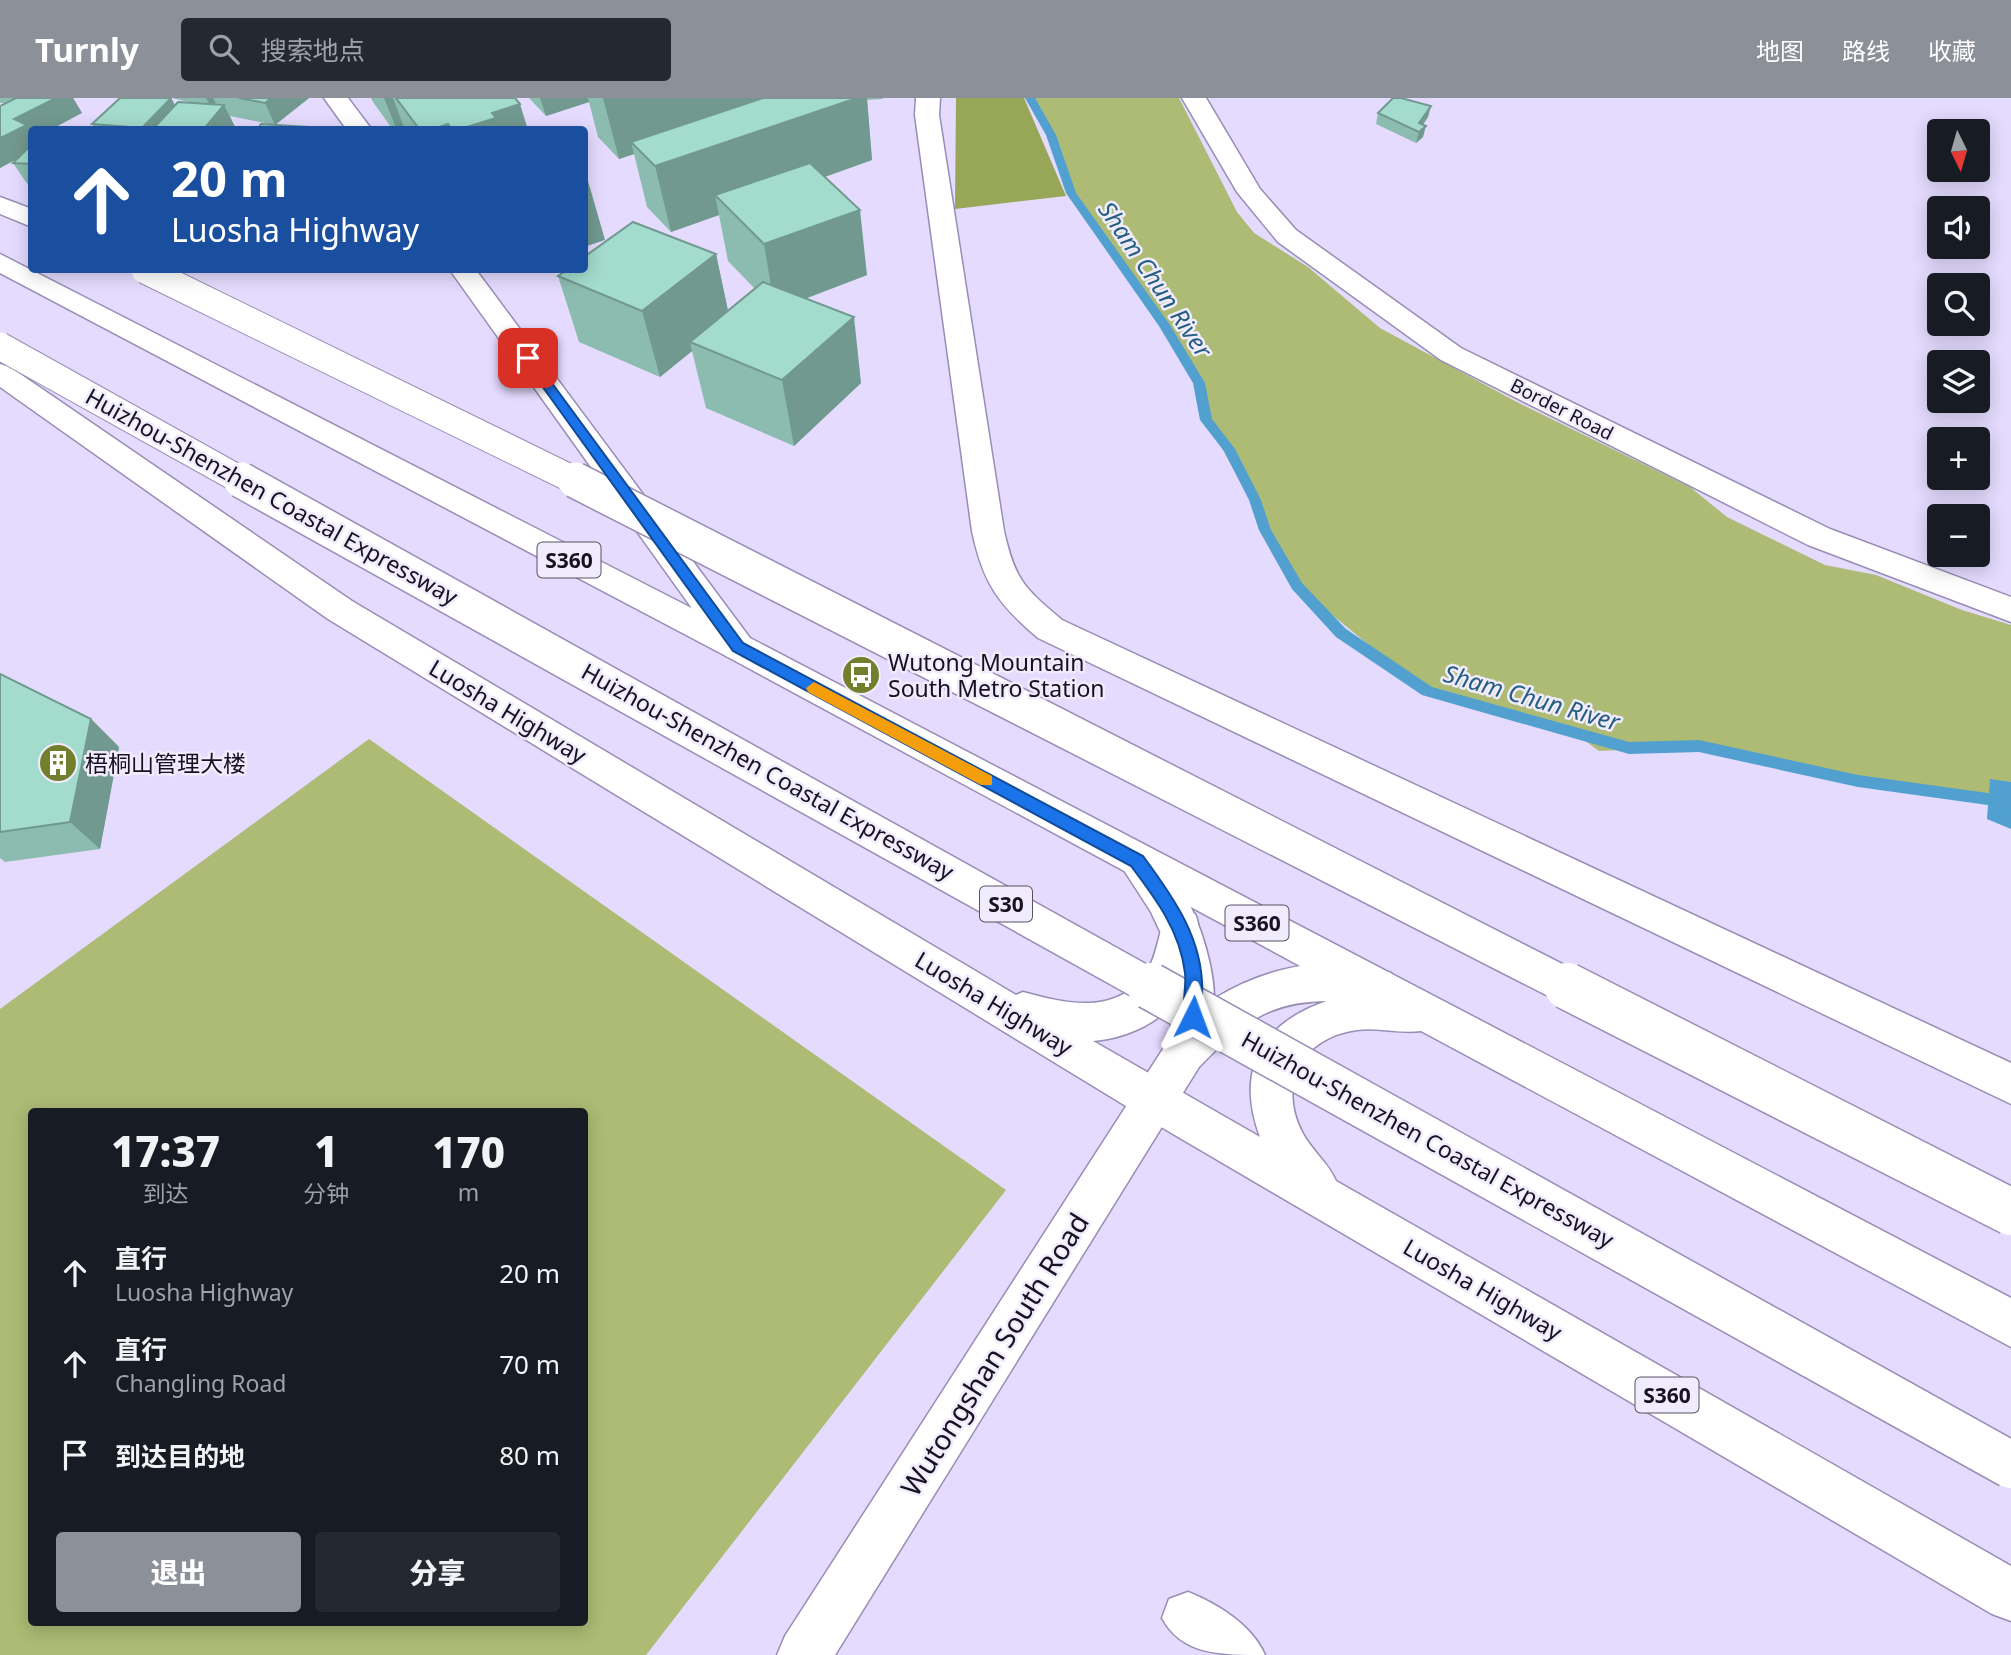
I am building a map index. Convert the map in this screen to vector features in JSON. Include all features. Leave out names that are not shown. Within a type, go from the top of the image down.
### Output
[{"type":"main road","points":[[336,98],[357,126]]},
{"type":"main road","points":[[928,98],[926,116],[988,531],[997,574],[1013,598],[1050,629],[2011,1084]]},
{"type":"main road","name":"Border Road","points":[[1194,98],[1250,192],[1287,236],[1451,354],[1818,537],[2011,610]]},
{"type":"main road","points":[[0,205],[28,217]]},
{"type":"main road","name":"S360","points":[[0,262],[738,647],[1137,861],[1437,1016],[2011,1324]]},
{"type":"main road","points":[[151,273],[510,447],[2011,1212]]},
{"type":"main road","points":[[465,273],[738,647]]},
{"type":"main road","name":"Huizhou-Shenzhen Coastal Expressway","points":[[0,346],[2011,1465]]},
{"type":"main road","name":"Luosha Highway","points":[[0,373],[340,610],[1154,1100],[2011,1595]]},
{"type":"main road","name":"Wutongshan South Road","points":[[1137,861],[1170,904],[1191,954],[1195,982],[1193,1017],[1184,1053]]},
{"type":"main road","points":[[981,996],[1026,1012],[1068,1021],[1106,1022],[1143,1008],[1163,986],[1175,960],[1181,926]]},
{"type":"main road","name":"Wutongshan South Road","points":[[804,1655],[1184,1053],[1236,1005],[1267,990],[1300,981],[1377,986]]},
{"type":"main road","points":[[1323,1196],[1297,1163],[1280,1135],[1272,1101],[1273,1071],[1285,1044],[1305,1027],[1330,1015],[1362,1010],[1398,1009],[1437,1016]]},
{"type":"main road","points":[[1188,1618],[1238,1655]]},
{"type":"green space","points":[[956,98],[1024,98],[1066,196],[955,209]]},
{"type":"green space","points":[[1032,98],[1179,98],[1237,212],[1254,233],[1308,267],[1380,328],[1515,401],[1690,487],[1727,517],[1825,565],[1876,575],[1962,610],[2011,625],[2011,782],[1995,800],[1858,781],[1700,746],[1599,751],[1573,732],[1419,686],[1297,586],[1205,417],[1194,377],[1071,193],[1055,148]]},
{"type":"green space","points":[[369,739],[1006,1190],[646,1655],[0,1655],[0,1009]]},
{"type":"water","points":[[1990,779],[2011,782],[2011,829],[1987,819]]},
{"type":"building","points":[[16,98],[56,98],[14,119],[27,125],[0,138],[0,106]]},
{"type":"building","points":[[120,98],[171,98],[144,126],[92,124]]},
{"type":"building","points":[[239,98],[271,98],[265,103]]},
{"type":"building","points":[[396,98],[515,98],[520,104],[492,113],[496,118],[470,126],[417,126]]},
{"type":"building","points":[[763,98],[857,98],[655,166],[631,142]]},
{"type":"building","points":[[1393,98],[1431,106],[1419,123],[1426,126],[1419,132],[1378,113]]},
{"type":"building","points":[[178,102],[224,105],[206,126],[156,126]]},
{"type":"building","points":[[261,124],[294,126],[260,126]]},
{"type":"building","points":[[28,148],[28,164],[13,163]]},
{"type":"building","points":[[810,163],[860,210],[764,244],[715,195]]},
{"type":"building","points":[[633,222],[716,254],[642,311],[558,276],[562,273],[588,273],[588,254]]},
{"type":"building","points":[[763,282],[854,317],[782,380],[690,342]]},
{"type":"building","name":"梧桐山管理大楼","points":[[0,674],[91,719],[70,822],[0,832]]},
{"type":"waterway","name":"Sham Chun River","points":[[1030,98],[1051,135],[1071,193],[1164,325],[1199,383],[1206,420],[1229,449],[1255,500],[1265,530],[1297,586],[1341,633],[1427,691],[1629,748],[1699,746],[1858,781],[1995,800],[2011,805]]},
{"type":"slow traffic","points":[[814,688],[987,781]]},
{"type":"place","name":"Wutong Mountain South Metro Station","points":[[861,675]]},
{"type":"place","name":"梧桐山管理大楼","points":[[58,763]]},
{"type":"route","points":[[528,358],[738,647],[1137,861],[1170,904],[1181,926],[1191,954],[1195,982],[1193,1017]]}]
